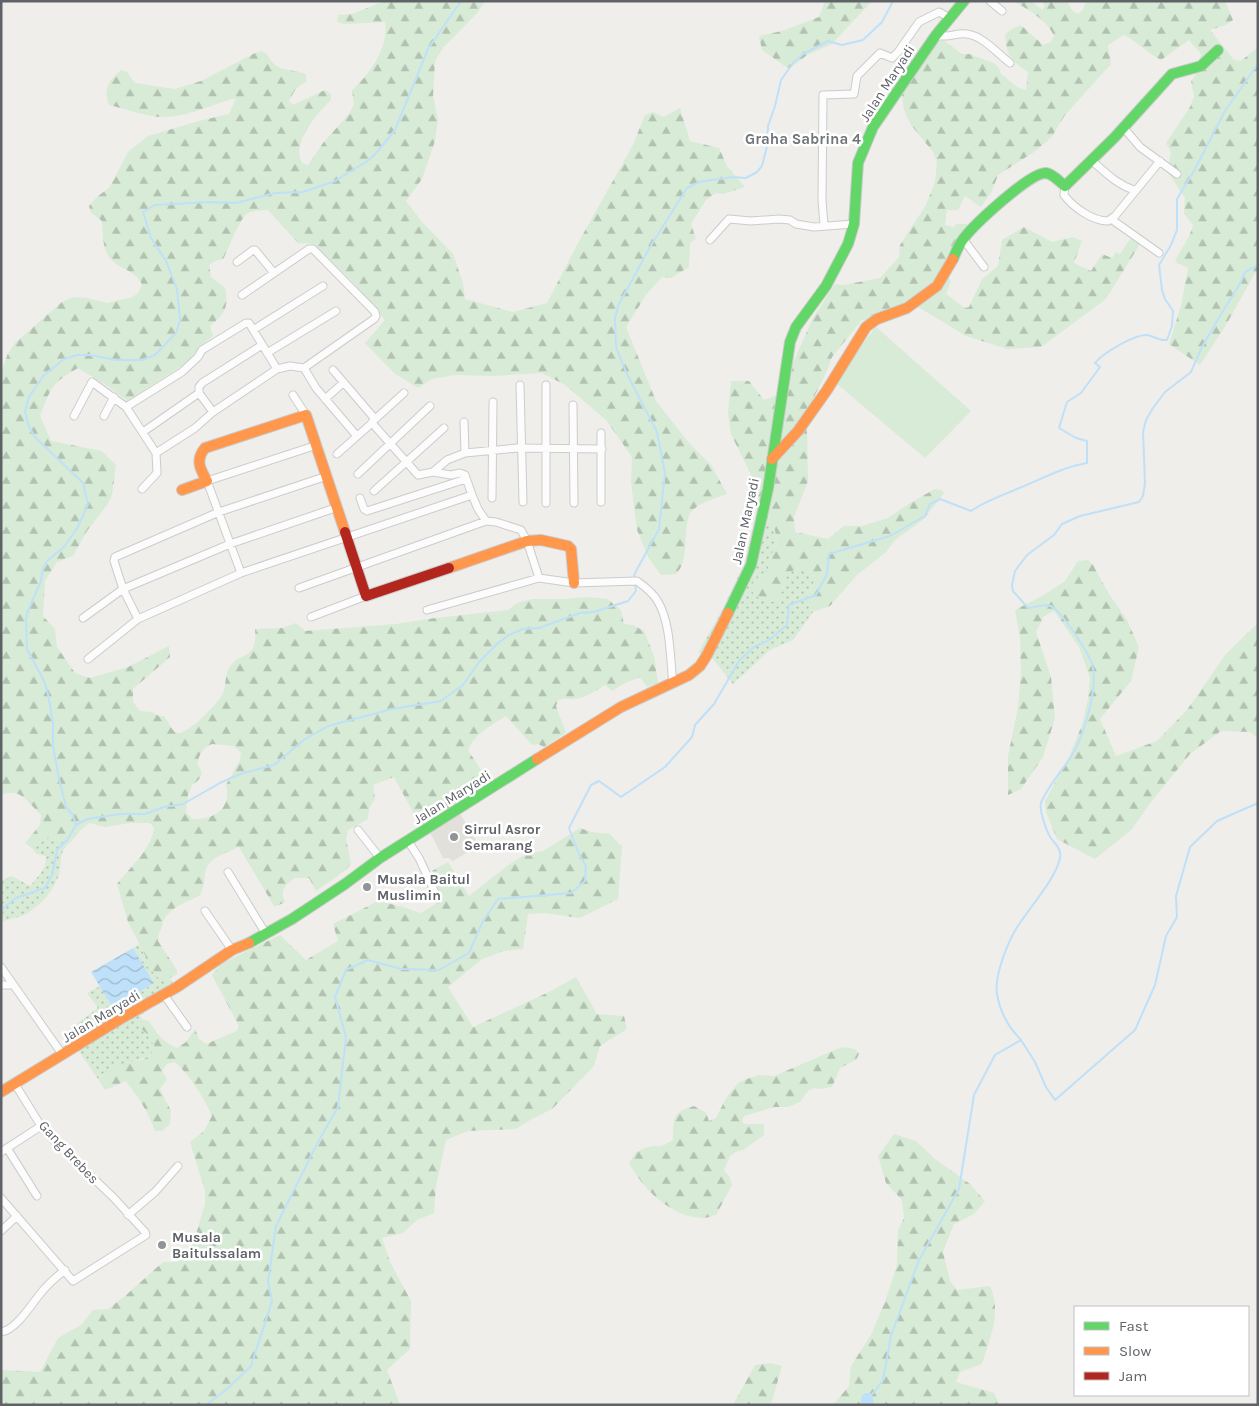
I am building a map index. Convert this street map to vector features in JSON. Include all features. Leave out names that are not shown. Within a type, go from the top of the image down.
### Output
[{"type":"street","name":"Jalan Maryadi","points":[[1,1092],[164,995],[232,950],[248,944],[292,919],[380,858],[621,707],[689,675],[704,661],[748,572],[758,535],[772,459],[790,342],[796,327],[826,286],[842,256],[854,224],[857,170],[865,144],[873,127],[936,34],[964,1]]},
{"type":"street","points":[[990,1],[1002,11]]},
{"type":"street","points":[[824,225],[822,200],[823,95],[854,94],[857,76],[880,53],[892,58],[919,22],[939,12],[950,18]]},
{"type":"street","points":[[936,34],[950,37],[969,34],[977,37],[1010,63]]},
{"type":"street","points":[[1160,161],[1134,190],[1112,219],[1103,221],[1096,218],[1078,208],[1064,195],[1065,186],[1172,74],[1201,66],[1218,50]]},
{"type":"street","points":[[1123,127],[1140,147],[1176,174]]},
{"type":"street","points":[[1091,160],[1111,178],[1123,186],[1134,190]]},
{"type":"street","points":[[772,459],[798,431],[827,390],[866,328],[877,319],[907,308],[936,286],[944,276],[963,239],[993,208],[1038,174],[1050,174],[1065,186]]},
{"type":"street","points":[[710,240],[729,219],[751,221],[790,220],[804,226],[854,224]]},
{"type":"street","points":[[1112,219],[1159,254]]},
{"type":"street","points":[[963,239],[984,267]]},
{"type":"street","points":[[156,453],[195,428],[213,412],[277,369],[290,366],[304,368],[376,316],[375,312],[313,249],[309,249],[242,295]]},
{"type":"street","points":[[237,262],[255,250],[274,273]]},
{"type":"street","points":[[253,330],[323,286]]},
{"type":"street","points":[[267,353],[336,311]]},
{"type":"street","points":[[126,407],[182,372],[198,357],[202,350],[246,323],[249,323],[277,369]]},
{"type":"street","points":[[213,412],[199,393],[199,387],[202,383],[262,345]]},
{"type":"street","points":[[304,368],[316,388],[356,436]]},
{"type":"street","points":[[333,370],[418,475],[433,472],[451,475],[460,473],[464,475],[478,509],[486,521]]},
{"type":"street","points":[[74,416],[92,382],[126,407],[156,453],[158,473],[142,489]]},
{"type":"street","points":[[325,399],[343,383]]},
{"type":"street","points":[[520,385],[523,502]]},
{"type":"street","points":[[546,385],[546,503]]},
{"type":"street","points":[[144,432],[199,393]]},
{"type":"street","points":[[337,454],[404,393]]},
{"type":"street","points":[[293,395],[306,415],[317,445],[366,596]]},
{"type":"street","points":[[104,416],[114,397]]},
{"type":"street","points":[[492,498],[493,402]]},
{"type":"street","points":[[573,405],[574,503]]},
{"type":"street","points":[[358,474],[430,406]]},
{"type":"street","points":[[241,573],[207,481],[197,460],[201,451],[205,448],[306,415]]},
{"type":"street","points":[[464,422],[465,453]]},
{"type":"street","points":[[374,491],[444,428]]},
{"type":"street","points":[[601,433],[601,502]]},
{"type":"street","points":[[182,490],[317,445]]},
{"type":"street","points":[[433,472],[447,460],[465,453],[522,448],[602,449]]},
{"type":"street","points":[[138,619],[123,589],[114,561],[115,557],[219,512],[327,476]]},
{"type":"street","points":[[360,498],[367,512],[466,479]]},
{"type":"street","points":[[88,659],[138,619],[241,573],[472,495]]},
{"type":"street","points":[[83,618],[123,589],[230,544],[338,507]]},
{"type":"street","points":[[299,588],[486,521],[496,522],[521,530],[527,541],[538,578]]},
{"type":"street","points":[[311,617],[366,596],[527,541],[541,540],[568,546],[570,548],[574,583]]},
{"type":"street","points":[[427,610],[538,578],[574,583],[634,581],[651,593],[661,608],[670,648],[672,684]]},
{"type":"street","points":[[358,830],[380,858]]},
{"type":"street","points":[[408,841],[419,858],[438,900]]},
{"type":"street","points":[[228,872],[266,934]]},
{"type":"street","points":[[205,911],[232,950]]},
{"type":"street","points":[[1,967],[62,1054]]},
{"type":"street","points":[[1,985],[13,985]]},
{"type":"street","points":[[164,995],[187,1026]]},
{"type":"street","name":"Gang Brebes","points":[[15,1084],[41,1126],[71,1158],[113,1197],[145,1232],[144,1236],[75,1280],[72,1280],[64,1270]]},
{"type":"street","points":[[37,1196],[4,1150],[41,1126]]},
{"type":"street","points":[[128,1215],[155,1192],[178,1166]]},
{"type":"street","points":[[1,1198],[64,1270],[48,1285],[15,1324],[7,1331],[1,1332]]},
{"type":"street","points":[[1,1231],[16,1216]]},
{"type":"shaded area","name":"Sirrul Asror Semarang","points":[[459,812],[479,845],[453,861],[449,858],[443,858],[429,830]]},
{"type":"green space","points":[[385,1],[485,1],[478,12],[443,48],[435,61],[433,96],[438,120],[435,141],[422,179],[406,201],[422,222],[453,254],[463,283],[465,299],[513,312],[547,303],[633,145],[645,115],[653,112],[663,117],[680,108],[690,141],[719,148],[727,166],[745,187],[723,194],[716,193],[706,200],[691,224],[696,239],[690,243],[689,267],[671,278],[662,277],[646,295],[626,327],[656,401],[689,443],[711,465],[727,494],[704,503],[692,511],[687,522],[685,552],[681,567],[676,574],[661,575],[648,557],[637,530],[631,482],[632,457],[606,420],[565,385],[542,373],[493,376],[455,375],[432,379],[418,388],[394,373],[365,343],[385,320],[354,283],[314,244],[298,243],[268,210],[255,211],[244,216],[223,259],[209,265],[211,277],[225,288],[225,310],[210,326],[213,336],[200,346],[188,362],[127,401],[109,387],[78,368],[62,378],[53,387],[40,416],[51,441],[102,451],[116,465],[112,495],[107,505],[87,531],[73,556],[57,562],[45,581],[43,616],[55,629],[57,647],[75,673],[90,678],[128,667],[169,646],[170,657],[133,689],[133,702],[140,711],[164,716],[174,731],[178,733],[183,732],[196,723],[210,710],[223,693],[228,670],[232,664],[250,652],[253,647],[255,629],[282,628],[296,623],[305,631],[396,624],[508,610],[517,603],[532,599],[586,597],[608,599],[621,610],[624,624],[633,625],[644,631],[654,656],[658,683],[647,687],[640,677],[612,691],[605,685],[581,698],[558,700],[556,706],[566,733],[544,747],[538,744],[532,745],[506,716],[489,726],[474,739],[468,750],[481,770],[493,783],[420,825],[394,777],[373,785],[375,798],[369,809],[368,819],[348,830],[346,839],[351,863],[347,869],[316,891],[309,878],[294,878],[283,891],[285,902],[274,906],[239,847],[218,857],[206,868],[200,895],[172,910],[164,920],[158,941],[177,970],[177,974],[161,981],[148,967],[145,955],[128,922],[117,884],[149,844],[154,828],[150,823],[130,823],[105,827],[90,823],[67,845],[52,835],[32,848],[25,843],[40,825],[41,815],[28,801],[19,795],[8,793],[1,795],[1,373],[8,353],[16,342],[62,302],[73,297],[107,303],[133,297],[138,293],[142,285],[139,279],[110,259],[104,246],[102,221],[91,213],[89,206],[109,188],[128,152],[148,136],[229,114],[236,98],[182,115],[150,116],[109,105],[107,90],[110,81],[121,70],[127,72],[135,83],[175,89],[201,81],[261,51],[267,54],[274,64],[279,67],[306,74],[306,81],[295,90],[289,101],[293,105],[325,90],[331,94],[331,100],[307,129],[300,146],[302,163],[308,165],[323,143],[349,114],[354,104],[352,90],[377,59],[384,41],[385,22],[344,24],[337,22],[338,15],[352,14]],"holes":[[[212,744],[234,746],[241,753],[240,760],[226,785],[227,793],[224,807],[214,815],[192,819],[186,812],[188,795],[192,785],[201,776],[201,771],[197,764],[200,755],[206,747]]]},
{"type":"green space","points":[[825,1],[872,1],[832,44],[807,55],[789,69],[762,50],[759,36],[782,31],[819,17]]},
{"type":"green space","points":[[1014,1],[1031,1],[1042,10],[1044,7],[1043,1],[1067,1],[1072,10],[1078,14],[1083,10],[1086,1],[1225,1],[1233,20],[1226,25],[1210,30],[1234,60],[1241,61],[1258,47],[1258,272],[1255,273],[1226,325],[1200,365],[1169,344],[1181,306],[1188,268],[1175,262],[1190,235],[1193,225],[1184,214],[1185,198],[1168,172],[1171,152],[1166,143],[1190,107],[1194,96],[1191,81],[1195,76],[1201,54],[1189,40],[1161,60],[1124,35],[1108,45],[1111,64],[1065,115],[1051,138],[1034,152],[998,175],[992,191],[981,207],[965,196],[958,210],[947,210],[945,225],[954,227],[956,224],[967,224],[968,230],[945,273],[951,281],[946,294],[965,308],[969,307],[982,279],[998,266],[1002,240],[1024,227],[1052,242],[1073,237],[1082,241],[1074,263],[1091,271],[1102,254],[1112,258],[1116,252],[1120,254],[1130,239],[1140,244],[1106,299],[1041,347],[1007,349],[966,336],[915,305],[885,319],[862,320],[832,357],[815,395],[807,429],[808,481],[794,517],[795,532],[828,539],[844,526],[862,526],[888,518],[935,489],[941,490],[944,493],[924,519],[895,540],[886,552],[857,575],[830,606],[813,612],[807,598],[815,579],[812,573],[802,570],[795,570],[788,575],[779,600],[771,602],[763,600],[751,590],[753,582],[768,569],[777,543],[775,530],[768,519],[770,505],[759,500],[750,473],[731,434],[728,413],[731,381],[749,381],[764,400],[789,391],[793,363],[813,318],[835,284],[843,285],[880,278],[899,257],[900,245],[926,205],[935,182],[937,162],[933,152],[911,125],[904,110],[902,95],[905,83],[937,41],[943,40],[962,54],[969,54],[994,63],[999,68],[1001,74],[1017,87],[1026,90],[1028,72],[1018,65],[1008,53],[1005,35],[1010,30],[1021,25],[1043,45],[1051,42],[1054,36],[1043,21]]},
{"type":"green space","points":[[876,327],[971,411],[925,458],[837,384],[856,352]]},
{"type":"green space","points":[[759,500],[770,505],[768,519],[775,530],[777,543],[768,569],[758,578],[784,588],[786,576],[792,571],[801,570],[812,573],[815,579],[808,603],[813,612],[793,640],[770,650],[733,684],[713,659],[698,653],[720,614],[745,562]]},
{"type":"green space","points":[[1088,560],[1127,620],[1139,647],[1131,681],[1100,719],[1116,756],[1157,741],[1187,710],[1226,654],[1258,623],[1258,738],[1250,732],[1221,731],[1190,754],[1131,830],[1095,859],[1057,839],[1046,812],[1045,801],[1069,757],[1082,725],[1088,699],[1090,678],[1079,647],[1054,611],[1044,616],[1036,632],[1051,677],[1055,718],[1043,757],[1021,789],[1008,795],[1008,756],[1018,707],[1021,674],[1020,637],[1015,610],[1044,595],[1065,581],[1078,561]]},
{"type":"green space","points":[[580,828],[591,832],[610,834],[622,847],[618,899],[580,918],[545,913],[528,914],[523,949],[504,951],[482,959],[448,987],[473,1027],[549,992],[576,977],[597,1014],[624,1016],[627,1029],[600,1046],[594,1066],[552,1109],[516,1129],[468,1131],[446,1140],[436,1186],[434,1213],[417,1220],[403,1233],[382,1238],[390,1262],[411,1301],[410,1349],[387,1370],[400,1405],[1,1405],[1,1370],[40,1372],[58,1338],[81,1325],[93,1310],[108,1309],[163,1262],[177,1262],[194,1241],[205,1204],[205,1191],[190,1142],[204,1131],[212,1116],[201,1094],[175,1062],[167,1064],[162,1071],[167,1079],[160,1089],[171,1111],[170,1124],[162,1131],[155,1131],[142,1104],[126,1081],[105,1090],[98,1079],[110,1067],[142,1060],[152,1054],[154,1045],[146,1033],[139,1027],[143,1020],[149,1021],[161,1037],[177,1048],[186,1042],[195,1029],[199,1039],[206,1044],[237,1031],[239,1026],[212,975],[221,964],[280,935],[306,960],[338,941],[333,924],[378,901],[421,913],[442,900],[432,871],[448,862],[469,896],[507,866],[526,854],[543,851]]},
{"type":"green space","points":[[52,835],[67,845],[62,853],[59,874],[54,886],[45,898],[30,912],[1,922],[1,881],[12,876],[30,886],[41,872],[46,860],[46,856],[37,854],[32,848]]},
{"type":"green space","points":[[139,944],[147,960],[148,967],[167,980],[170,978],[178,992],[140,1016],[143,1020],[139,1027],[146,1033],[154,1045],[152,1054],[109,1070],[98,1079],[66,1032],[98,1008],[87,993],[100,986],[113,1008],[154,983],[133,948]]},
{"type":"green space","points":[[842,1047],[855,1049],[859,1054],[856,1060],[840,1068],[832,1087],[814,1088],[808,1091],[800,1102],[788,1107],[774,1107],[744,1116],[742,1121],[744,1124],[764,1124],[764,1135],[743,1150],[730,1156],[724,1170],[730,1178],[732,1185],[716,1215],[706,1218],[690,1216],[668,1207],[642,1182],[629,1163],[636,1152],[648,1147],[662,1146],[673,1140],[675,1117],[681,1111],[694,1106],[706,1113],[709,1121],[716,1118],[726,1098],[738,1083],[758,1075],[774,1076]]},
{"type":"green space","points":[[894,1134],[916,1141],[935,1159],[970,1184],[985,1201],[974,1214],[954,1224],[943,1252],[950,1281],[957,1290],[990,1286],[995,1305],[994,1325],[982,1364],[960,1372],[956,1382],[994,1393],[1000,1405],[833,1405],[849,1386],[851,1366],[871,1335],[886,1299],[897,1265],[898,1230],[904,1218],[902,1200],[886,1183],[878,1156]]},
{"type":"green space","points":[[771,1363],[782,1366],[772,1401],[769,1405],[733,1405],[755,1365]]},
{"type":"water","points":[[133,948],[154,983],[113,1008],[91,972]]},
{"type":"waterway","points":[[76,825],[73,815],[66,807],[59,779],[53,746],[53,723],[48,694],[44,681],[27,649],[26,620],[27,613],[41,581],[43,568],[47,561],[64,547],[78,527],[88,504],[83,483],[34,436],[28,424],[25,411],[29,397],[44,375],[64,359],[77,355],[90,355],[116,360],[142,360],[155,355],[176,333],[180,320],[177,289],[166,261],[151,238],[143,212],[155,205],[209,202],[236,203],[275,193],[303,192],[335,181],[369,160],[395,130],[428,49],[461,1]]},
{"type":"waterway","points":[[635,579],[634,575],[659,529],[665,473],[657,432],[626,372],[616,347],[615,319],[618,306],[650,247],[687,188],[699,182],[733,177],[746,178],[757,172],[762,166],[767,146],[768,126],[781,80],[793,63],[803,54],[828,41],[842,45],[863,40],[882,22],[893,1]]},
{"type":"waterway","points":[[206,1405],[227,1389],[251,1366],[272,1301],[268,1282],[276,1226],[318,1142],[338,1107],[346,1037],[335,997],[346,970],[368,960],[401,969],[439,970],[469,953],[482,923],[498,899],[571,893],[585,881],[586,866],[569,828],[591,785],[599,781],[621,797],[665,767],[692,737],[695,725],[714,704],[739,661],[754,647],[769,640],[787,625],[789,605],[816,595],[827,574],[829,554],[890,536],[925,516],[930,504],[940,499],[971,511],[987,501],[1051,474],[1087,463],[1087,441],[1076,438],[1059,428],[1067,402],[1081,393],[1100,367],[1095,363],[1112,349],[1127,341],[1147,335],[1167,340],[1172,326],[1173,311],[1165,299],[1162,290],[1159,265],[1171,245],[1177,230],[1177,199],[1225,111],[1258,64]]},
{"type":"waterway","points":[[1021,1040],[1012,1030],[1002,1013],[997,994],[998,977],[1003,957],[1016,930],[1058,866],[1060,851],[1046,828],[1041,803],[1077,747],[1089,711],[1094,685],[1094,673],[1086,651],[1063,617],[1048,605],[1028,608],[1013,591],[1012,585],[1015,571],[1027,555],[1054,535],[1062,524],[1080,516],[1139,502],[1143,496],[1145,483],[1143,432],[1146,420],[1165,392],[1191,372],[1202,347],[1240,284],[1245,272],[1258,265]]},
{"type":"waterway","points":[[76,825],[87,819],[121,814],[145,814],[164,807],[183,804],[240,774],[274,765],[305,739],[328,726],[392,709],[441,701],[463,685],[479,662],[509,635],[523,629],[539,628],[580,613],[594,612],[628,601],[636,591],[635,584]]},
{"type":"waterway","points":[[867,1399],[883,1380],[891,1336],[919,1260],[959,1189],[974,1095],[995,1055],[1021,1040],[1055,1100],[1135,1030],[1155,985],[1166,936],[1177,917],[1176,896],[1190,847],[1217,821],[1258,803]]},
{"type":"waterway","points":[[1,910],[16,898],[45,888],[52,875],[57,850],[67,840],[76,825]]},
{"type":"waterway","points":[[867,1399],[868,1405]]},
{"type":"traffic: fast","points":[[728,613],[751,565],[768,489],[790,342],[796,327],[826,286],[848,244],[854,224],[858,163],[873,127],[936,35],[964,1]]},
{"type":"traffic: fast","points":[[953,259],[970,231],[990,211],[1016,190],[1038,175],[1046,173],[1054,176],[1065,186],[1114,138],[1172,74],[1201,66],[1218,50]]},
{"type":"traffic: fast","points":[[249,943],[292,919],[380,858],[537,759]]},
{"type":"traffic: slow","points":[[772,459],[798,431],[827,390],[866,327],[877,319],[907,308],[937,286],[953,259]]},
{"type":"traffic: slow","points":[[182,490],[207,481],[199,461],[205,448],[306,415],[345,532]]},
{"type":"traffic: slow","points":[[449,568],[527,541],[541,540],[568,546],[571,549],[574,583]]},
{"type":"traffic: slow","points":[[537,759],[621,707],[689,675],[700,666],[707,655],[728,613]]},
{"type":"traffic: slow","points":[[1,1092],[122,1018],[177,987],[232,950],[249,943]]},
{"type":"traffic: jam","points":[[345,532],[366,596],[449,568]]},
{"type":"place","name":"Sirrul Asror Semarang","points":[[454,837]]},
{"type":"place","name":"Musala Baitul Muslimin","points":[[367,887]]},
{"type":"place","name":"Musala Baitulssalam","points":[[162,1245]]},
{"type":"district","name":"Graha Sabrina 4","points":[[803,139]]}]
